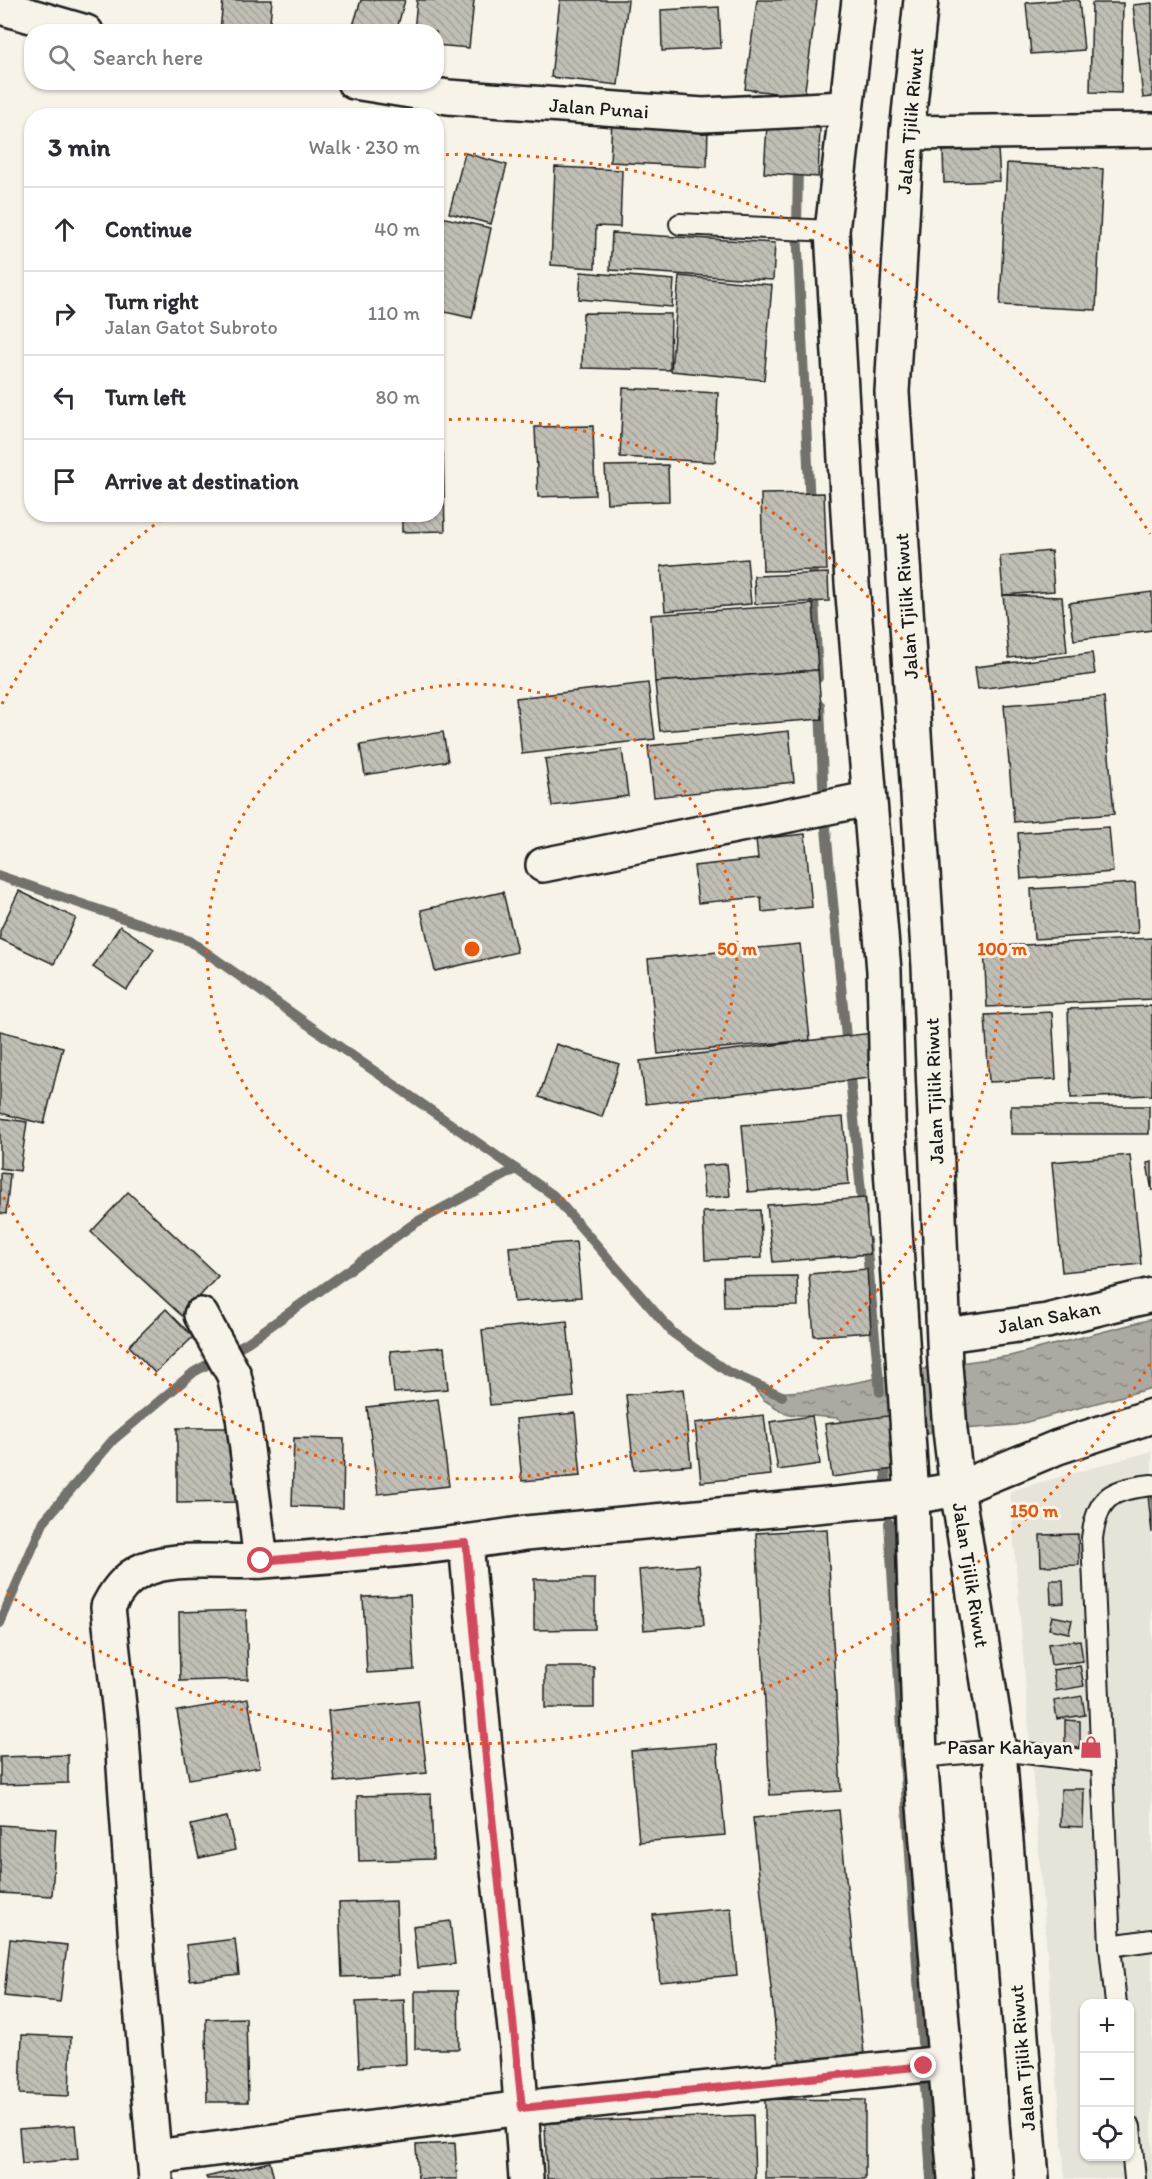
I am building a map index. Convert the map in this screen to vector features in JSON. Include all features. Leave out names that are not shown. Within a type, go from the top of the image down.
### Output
[{"type":"main road","points":[[859,0],[832,231],[852,583],[868,799],[884,971],[888,1121],[912,1497],[920,1757],[955,2179]]},
{"type":"main road","name":"Jalan Tjilik Riwut","points":[[921,0],[907,133],[892,392],[929,966],[950,1430],[957,1489],[999,1750],[1032,2179]]},
{"type":"main road","points":[[0,7],[58,24]]},
{"type":"main road","name":"Jalan Punai","points":[[404,90],[448,97],[703,115],[845,108]]},
{"type":"main road","points":[[907,133],[1152,130]]},
{"type":"main road","points":[[543,864],[868,799]]},
{"type":"main road","points":[[884,971],[929,966]]},
{"type":"main road","name":"Jalan Sakan","points":[[945,1350],[1047,1321],[1152,1295]]},
{"type":"main road","points":[[201,1315],[234,1375],[243,1418],[261,1561]]},
{"type":"main road","points":[[944,2063],[522,2108],[156,2168],[138,1972],[121,1723],[108,1607],[125,1581],[153,1566],[168,1563],[261,1561],[466,1543],[526,1533],[912,1497],[957,1489],[1058,1447],[1152,1416]]},
{"type":"main road","points":[[466,1543],[522,2108],[526,2179]]},
{"type":"lane","points":[[680,224],[832,231]]},
{"type":"lane","points":[[1115,1999],[1110,1946],[1092,1538],[1098,1509],[1109,1497],[1125,1488],[1152,1485]]},
{"type":"lane","points":[[920,1757],[999,1750],[1101,1762]]},
{"type":"lane","points":[[1110,1946],[1152,1940]]},
{"type":"lane","points":[[1133,2161],[1135,2179]]},
{"type":"shaded area","name":"Pasar Kahayan","points":[[1152,1451],[1152,2179],[1065,2179],[1010,1491]]},
{"type":"water","points":[[1152,1319],[1152,1388],[1016,1425],[950,1430],[865,1442],[838,1418],[786,1414],[764,1400],[748,1381],[774,1393],[817,1390],[945,1365],[1010,1356]]},
{"type":"building","points":[[223,0],[272,0],[270,24],[221,24]]},
{"type":"building","points":[[361,0],[405,0],[398,24],[354,24]]},
{"type":"building","points":[[417,0],[474,0],[469,48],[444,46],[444,24],[415,24]]},
{"type":"building","points":[[560,0],[628,0],[618,85],[551,77]]},
{"type":"building","points":[[757,0],[817,0],[804,97],[745,89]]},
{"type":"building","points":[[1079,0],[1084,50],[1031,54],[1026,3]]},
{"type":"building","points":[[1092,3],[1123,3],[1121,93],[1090,92]]},
{"type":"building","points":[[1152,3],[1152,97],[1143,98],[1133,5]]},
{"type":"building","points":[[719,7],[721,48],[662,51],[661,10]]},
{"type":"building","points":[[612,120],[708,125],[707,167],[610,162]]},
{"type":"building","points":[[767,125],[820,128],[818,177],[764,173]]},
{"type":"building","points":[[998,149],[1000,181],[944,183],[943,151]]},
{"type":"building","points":[[465,153],[507,165],[491,224],[449,213]]},
{"type":"building","points":[[1007,163],[1103,169],[1096,310],[1000,305]]},
{"type":"building","points":[[555,167],[622,170],[620,227],[596,226],[595,268],[551,265]]},
{"type":"building","points":[[444,218],[491,228],[472,318],[444,312]]},
{"type":"building","points":[[612,233],[775,243],[773,280],[610,270]]},
{"type":"building","points":[[581,272],[674,280],[672,307],[579,299]]},
{"type":"building","points":[[679,276],[772,285],[764,380],[671,371]]},
{"type":"building","points":[[583,313],[671,314],[670,370],[582,368]]},
{"type":"building","points":[[623,388],[718,393],[715,462],[620,457]]},
{"type":"building","points":[[593,426],[595,495],[538,497],[535,427]]},
{"type":"building","points":[[668,465],[669,501],[607,503],[605,466]]},
{"type":"building","points":[[444,492],[445,531],[402,532],[402,522],[444,522]]},
{"type":"building","points":[[824,493],[827,570],[763,571],[761,494]]},
{"type":"building","points":[[1051,551],[1054,591],[1003,595],[1000,556]]},
{"type":"building","points":[[747,559],[751,604],[665,611],[661,566]]},
{"type":"building","points":[[828,573],[829,601],[755,604],[754,576]]},
{"type":"building","points":[[1152,592],[1152,630],[1074,640],[1069,603]]},
{"type":"building","points":[[1003,595],[1062,597],[1067,652],[1009,658]]},
{"type":"building","points":[[813,604],[818,670],[655,682],[651,615]]},
{"type":"building","points":[[1092,653],[1095,674],[978,689],[975,667]]},
{"type":"building","points":[[818,670],[822,719],[660,731],[655,682]]},
{"type":"building","points":[[648,683],[655,739],[522,754],[516,698]]},
{"type":"building","points":[[1104,697],[1114,814],[1014,822],[1004,705]]},
{"type":"building","points":[[789,731],[794,782],[654,797],[648,746]]},
{"type":"building","points":[[443,732],[448,761],[365,775],[360,745]]},
{"type":"building","points":[[622,749],[628,796],[552,806],[545,759]]},
{"type":"building","points":[[1109,827],[1113,872],[1021,879],[1018,833]]},
{"type":"building","points":[[805,834],[812,907],[762,912],[761,897],[698,903],[694,866],[758,859],[756,839]]},
{"type":"building","points":[[1135,883],[1138,933],[1034,939],[1031,889]]},
{"type":"building","points":[[19,891],[76,918],[54,964],[0,939],[0,931]]},
{"type":"building","points":[[503,892],[517,952],[435,971],[421,910]]},
{"type":"building","points":[[120,926],[154,949],[127,990],[93,967]]},
{"type":"building","points":[[1152,938],[1152,999],[987,1007],[984,947]]},
{"type":"building","points":[[800,944],[810,1040],[658,1054],[648,959]]},
{"type":"building","points":[[1152,1006],[1152,1095],[1071,1098],[1068,1009]]},
{"type":"building","points":[[1052,1012],[1056,1079],[989,1082],[985,1015]]},
{"type":"building","points":[[0,1031],[63,1047],[44,1124],[0,1113]]},
{"type":"building","points":[[872,1033],[878,1077],[646,1104],[640,1061]]},
{"type":"building","points":[[556,1044],[619,1064],[602,1117],[539,1097]]},
{"type":"building","points":[[1011,1106],[1149,1106],[1149,1134],[1011,1134]]},
{"type":"building","points":[[843,1117],[849,1184],[748,1192],[742,1125]]},
{"type":"building","points":[[0,1118],[27,1122],[20,1171],[0,1168]]},
{"type":"building","points":[[1130,1155],[1141,1264],[1062,1272],[1052,1162]]},
{"type":"building","points":[[1152,1162],[1152,1191],[1147,1163]]},
{"type":"building","points":[[727,1164],[730,1196],[704,1198],[702,1166]]},
{"type":"building","points":[[0,1173],[10,1174],[6,1214],[0,1213]]},
{"type":"building","points":[[128,1192],[218,1276],[182,1316],[91,1232]]},
{"type":"building","points":[[865,1198],[870,1254],[773,1262],[767,1205]]},
{"type":"building","points":[[760,1210],[762,1258],[705,1260],[703,1212]]},
{"type":"building","points":[[576,1242],[581,1297],[514,1302],[509,1247]]},
{"type":"building","points":[[867,1269],[871,1332],[814,1336],[809,1274]]},
{"type":"building","points":[[797,1276],[798,1306],[724,1307],[723,1277]]},
{"type":"building","points":[[166,1309],[193,1337],[155,1373],[129,1346]]},
{"type":"building","points":[[567,1321],[574,1397],[490,1405],[482,1330]]},
{"type":"building","points":[[444,1347],[448,1389],[394,1393],[390,1351]]},
{"type":"building","points":[[683,1389],[691,1465],[634,1470],[626,1395]]},
{"type":"building","points":[[438,1399],[449,1486],[378,1494],[367,1407]]},
{"type":"building","points":[[575,1413],[581,1476],[522,1481],[516,1419]]},
{"type":"building","points":[[764,1415],[771,1475],[701,1482],[695,1423]]},
{"type":"building","points":[[895,1415],[902,1468],[832,1477],[825,1424]]},
{"type":"building","points":[[812,1416],[820,1464],[778,1470],[770,1422]]},
{"type":"building","points":[[177,1428],[241,1428],[242,1502],[177,1503]]},
{"type":"building","points":[[294,1438],[344,1439],[343,1508],[292,1506]]},
{"type":"building","points":[[1152,1494],[1152,1533],[1148,1495]]},
{"type":"building","points":[[827,1529],[841,1791],[770,1795],[756,1533]]},
{"type":"building","points":[[1078,1534],[1079,1565],[1041,1566],[1040,1535]]},
{"type":"building","points":[[699,1565],[704,1625],[644,1630],[639,1570]]},
{"type":"building","points":[[534,1579],[595,1579],[595,1629],[534,1630]]},
{"type":"building","points":[[1050,1580],[1063,1580],[1064,1603],[1051,1604]]},
{"type":"building","points":[[410,1595],[414,1670],[367,1673],[363,1597]]},
{"type":"building","points":[[246,1610],[248,1679],[180,1681],[179,1612]]},
{"type":"building","points":[[1052,1616],[1072,1620],[1069,1633],[1049,1629]]},
{"type":"building","points":[[1080,1640],[1083,1661],[1051,1665],[1048,1644]]},
{"type":"building","points":[[1080,1666],[1084,1686],[1056,1691],[1053,1670]]},
{"type":"building","points":[[545,1667],[594,1667],[594,1708],[545,1708]]},
{"type":"building","points":[[1082,1696],[1085,1715],[1057,1719],[1054,1701]]},
{"type":"building","points":[[248,1699],[260,1767],[189,1779],[177,1711]]},
{"type":"building","points":[[418,1701],[427,1773],[335,1782],[328,1711]]},
{"type":"building","points":[[1065,1720],[1080,1721],[1080,1757],[1065,1757]]},
{"type":"building","points":[[717,1744],[725,1835],[639,1842],[631,1751]]},
{"type":"building","points":[[68,1755],[68,1783],[0,1785],[0,1757]]},
{"type":"building","points":[[1061,1789],[1084,1789],[1083,1827],[1060,1826]]},
{"type":"building","points":[[431,1794],[433,1859],[359,1861],[357,1796]]},
{"type":"building","points":[[839,1810],[864,2054],[779,2063],[753,1818]]},
{"type":"building","points":[[227,1817],[235,1850],[199,1858],[191,1825]]},
{"type":"building","points":[[0,1825],[56,1829],[52,1896],[0,1893]]},
{"type":"building","points":[[396,1901],[399,1975],[342,1977],[339,1903]]},
{"type":"building","points":[[731,1908],[737,1975],[660,1982],[653,1915]]},
{"type":"building","points":[[450,1921],[455,1964],[417,1968],[413,1926]]},
{"type":"building","points":[[10,1939],[67,1945],[60,2002],[4,1996]]},
{"type":"building","points":[[235,1939],[239,1974],[190,1980],[186,1945]]},
{"type":"building","points":[[415,1991],[458,1991],[459,2049],[415,2049]]},
{"type":"building","points":[[404,2000],[406,2064],[359,2067],[356,2002]]},
{"type":"building","points":[[246,2018],[248,2102],[207,2102],[206,2019]]},
{"type":"building","points":[[22,2035],[71,2037],[69,2096],[20,2094]]},
{"type":"building","points":[[765,2099],[865,2100],[865,2179],[765,2179]]},
{"type":"building","points":[[753,2115],[755,2179],[547,2179],[545,2123]]},
{"type":"building","points":[[75,2125],[78,2159],[22,2164],[19,2129]]},
{"type":"building","points":[[455,2143],[457,2179],[418,2179],[416,2145]]},
{"type":"building","points":[[270,2162],[274,2179],[207,2179],[206,2177]]},
{"type":"waterway","points":[[798,163],[797,229],[810,507]]},
{"type":"waterway","points":[[812,558],[818,678]]},
{"type":"waterway","points":[[820,705],[824,808],[847,1048]]},
{"type":"waterway","points":[[0,876],[190,941],[553,1195],[673,1333],[728,1372],[782,1396]]},
{"type":"waterway","points":[[849,1067],[863,1213]]},
{"type":"waterway","points":[[0,1623],[44,1521],[113,1440],[194,1372],[248,1342],[415,1223],[516,1169]]},
{"type":"waterway","points":[[866,1240],[880,1392]]},
{"type":"waterway","points":[[885,1458],[886,1480]]},
{"type":"waterway","points":[[889,1523],[922,2043]]},
{"type":"waterway","points":[[925,2086],[931,2179]]},
{"type":"place","name":"Pasar Kahayan","points":[[1091,1747]]},
{"type":"route","points":[[261,1561],[466,1543],[522,2108],[924,2066]]}]
